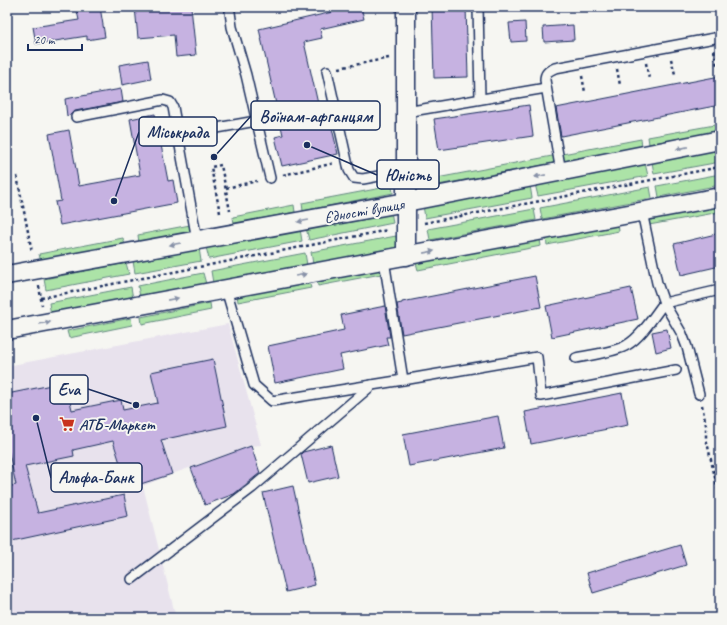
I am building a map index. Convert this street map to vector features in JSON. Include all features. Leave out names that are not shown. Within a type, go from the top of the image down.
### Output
[{"type":"street","points":[[406,7],[406,256]]},
{"type":"street","name":"Єдності вулиця","points":[[7,276],[406,202],[720,140]]},
{"type":"street","points":[[7,330],[720,197]]},
{"type":"lane","points":[[478,7],[480,99]]},
{"type":"lane","points":[[230,12],[232,27],[241,56],[270,178]]},
{"type":"lane","points":[[561,172],[546,88],[547,71],[555,68],[720,36]]},
{"type":"lane","points":[[327,71],[351,175],[358,180],[406,171]]},
{"type":"lane","points":[[406,112],[546,88]]},
{"type":"lane","points":[[76,117],[166,100],[170,102],[173,107],[197,240]]},
{"type":"lane","points":[[178,135],[256,121]]},
{"type":"lane","points":[[642,212],[657,283],[664,303],[682,334],[687,347],[699,394]]},
{"type":"lane","points":[[384,260],[403,380]]},
{"type":"lane","points":[[226,289],[254,385],[272,401],[537,357],[541,396],[676,370]]},
{"type":"lane","points":[[576,358],[617,349],[628,345],[664,303],[720,290]]},
{"type":"lane","points":[[132,579],[252,488],[372,385]]},
{"type":"path","points":[[327,71],[383,58],[406,57]]},
{"type":"path","points":[[226,188],[347,160]]},
{"type":"path","points":[[220,213],[211,167],[221,165],[230,211]]},
{"type":"path","points":[[41,298],[720,167]]},
{"type":"path","points":[[18,176],[46,323]]},
{"type":"path","points":[[699,394],[706,425],[706,438],[720,499]]},
{"type":"shaded area","points":[[228,324],[261,445],[251,446],[143,486],[176,618],[7,618],[7,366]]},
{"type":"green space","points":[[720,124],[720,131],[649,144],[648,137]]},
{"type":"green space","points":[[641,139],[642,146],[438,185],[437,178]]},
{"type":"green space","points":[[720,149],[720,162],[654,174],[652,162]]},
{"type":"green space","points":[[645,163],[648,176],[538,196],[535,184]]},
{"type":"green space","points":[[720,174],[720,185],[659,197],[657,186]]},
{"type":"green space","points":[[530,185],[532,198],[425,218],[423,205]]},
{"type":"green space","points":[[392,186],[393,193],[303,211],[302,203]]},
{"type":"green space","points":[[650,187],[652,198],[542,219],[540,208]]},
{"type":"green space","points":[[720,204],[720,212],[649,225],[648,218]]},
{"type":"green space","points":[[294,205],[295,212],[234,224],[233,217]]},
{"type":"green space","points":[[534,209],[536,220],[430,240],[428,229]]},
{"type":"green space","points":[[391,211],[393,223],[309,240],[306,228]]},
{"type":"green space","points":[[618,224],[619,231],[547,245],[546,238]]},
{"type":"green space","points":[[190,225],[191,233],[139,243],[138,235]]},
{"type":"green space","points":[[300,229],[302,241],[209,259],[206,247]]},
{"type":"green space","points":[[396,236],[398,247],[313,264],[311,252]]},
{"type":"green space","points":[[123,238],[125,245],[41,262],[39,254]]},
{"type":"green space","points":[[540,239],[541,246],[418,270],[416,263]]},
{"type":"green space","points":[[199,248],[201,261],[135,273],[133,261]]},
{"type":"green space","points":[[305,253],[307,265],[213,283],[211,271]]},
{"type":"green space","points":[[126,263],[129,274],[46,290],[44,279]]},
{"type":"green space","points":[[379,267],[381,274],[318,286],[317,280]]},
{"type":"green space","points":[[203,273],[206,284],[140,297],[138,286]]},
{"type":"green space","points":[[309,281],[311,288],[238,302],[237,295]]},
{"type":"green space","points":[[131,287],[133,299],[51,315],[49,303]]},
{"type":"green space","points":[[210,303],[211,310],[142,324],[141,317]]},
{"type":"green space","points":[[131,318],[132,325],[69,338],[67,331]]},
{"type":"building","points":[[76,7],[100,7],[105,37],[87,40],[87,36],[36,44],[33,27],[79,20]]},
{"type":"building","points":[[135,7],[191,7],[196,55],[176,57],[174,35],[138,38]]},
{"type":"building","points":[[354,7],[361,7],[364,19],[320,29],[322,38],[304,42],[323,126],[331,124],[338,154],[282,166],[275,137],[283,135],[259,29]]},
{"type":"building","points":[[432,7],[466,7],[468,77],[434,78]]},
{"type":"building","points":[[525,22],[526,41],[511,42],[509,23]]},
{"type":"building","points":[[573,25],[574,40],[544,42],[543,27]]},
{"type":"building","points":[[148,60],[151,79],[122,85],[119,65]]},
{"type":"building","points":[[720,76],[720,105],[561,136],[556,108]]},
{"type":"building","points":[[121,89],[123,102],[75,111],[67,116],[65,99]]},
{"type":"building","points":[[529,105],[533,136],[439,150],[434,119]]},
{"type":"building","points":[[155,114],[168,181],[173,180],[177,203],[60,225],[55,202],[61,201],[49,134],[69,130],[79,186],[140,175],[130,119]]},
{"type":"building","points":[[720,233],[720,266],[681,275],[674,244]]},
{"type":"building","points":[[535,276],[541,307],[402,334],[397,304]]},
{"type":"building","points":[[631,288],[638,319],[552,337],[546,306]]},
{"type":"building","points":[[385,306],[390,337],[386,337],[388,345],[340,355],[343,369],[275,383],[268,346],[344,330],[341,315]]},
{"type":"building","points":[[667,329],[671,348],[656,352],[652,332]]},
{"type":"building","points":[[213,359],[227,426],[161,440],[172,474],[128,488],[113,441],[73,450],[74,456],[25,466],[38,513],[124,495],[128,516],[7,542],[7,487],[16,485],[7,444],[7,394],[66,382],[72,410],[121,400],[123,410],[158,403],[151,372]]},
{"type":"building","points":[[622,393],[628,425],[531,444],[525,412]]},
{"type":"building","points":[[498,416],[504,448],[409,466],[403,434]]},
{"type":"building","points":[[331,445],[338,476],[308,483],[301,454],[303,452]]},
{"type":"building","points":[[251,446],[260,473],[234,494],[205,505],[191,468]]},
{"type":"building","points":[[293,486],[315,585],[286,592],[263,493]]},
{"type":"building","points":[[680,545],[686,565],[593,593],[587,573]]},
{"type":"place","name":"Юність","points":[[307,145]]},
{"type":"place","name":"Воїнам-афганцям","points":[[214,157]]},
{"type":"place","name":"Міськрада","points":[[114,201]]},
{"type":"place","name":"Eva","points":[[136,405]]},
{"type":"place","name":"Альфа-Банк","points":[[36,418]]},
{"type":"place","name":"АТБ-Маркет","points":[[67,424]]}]
